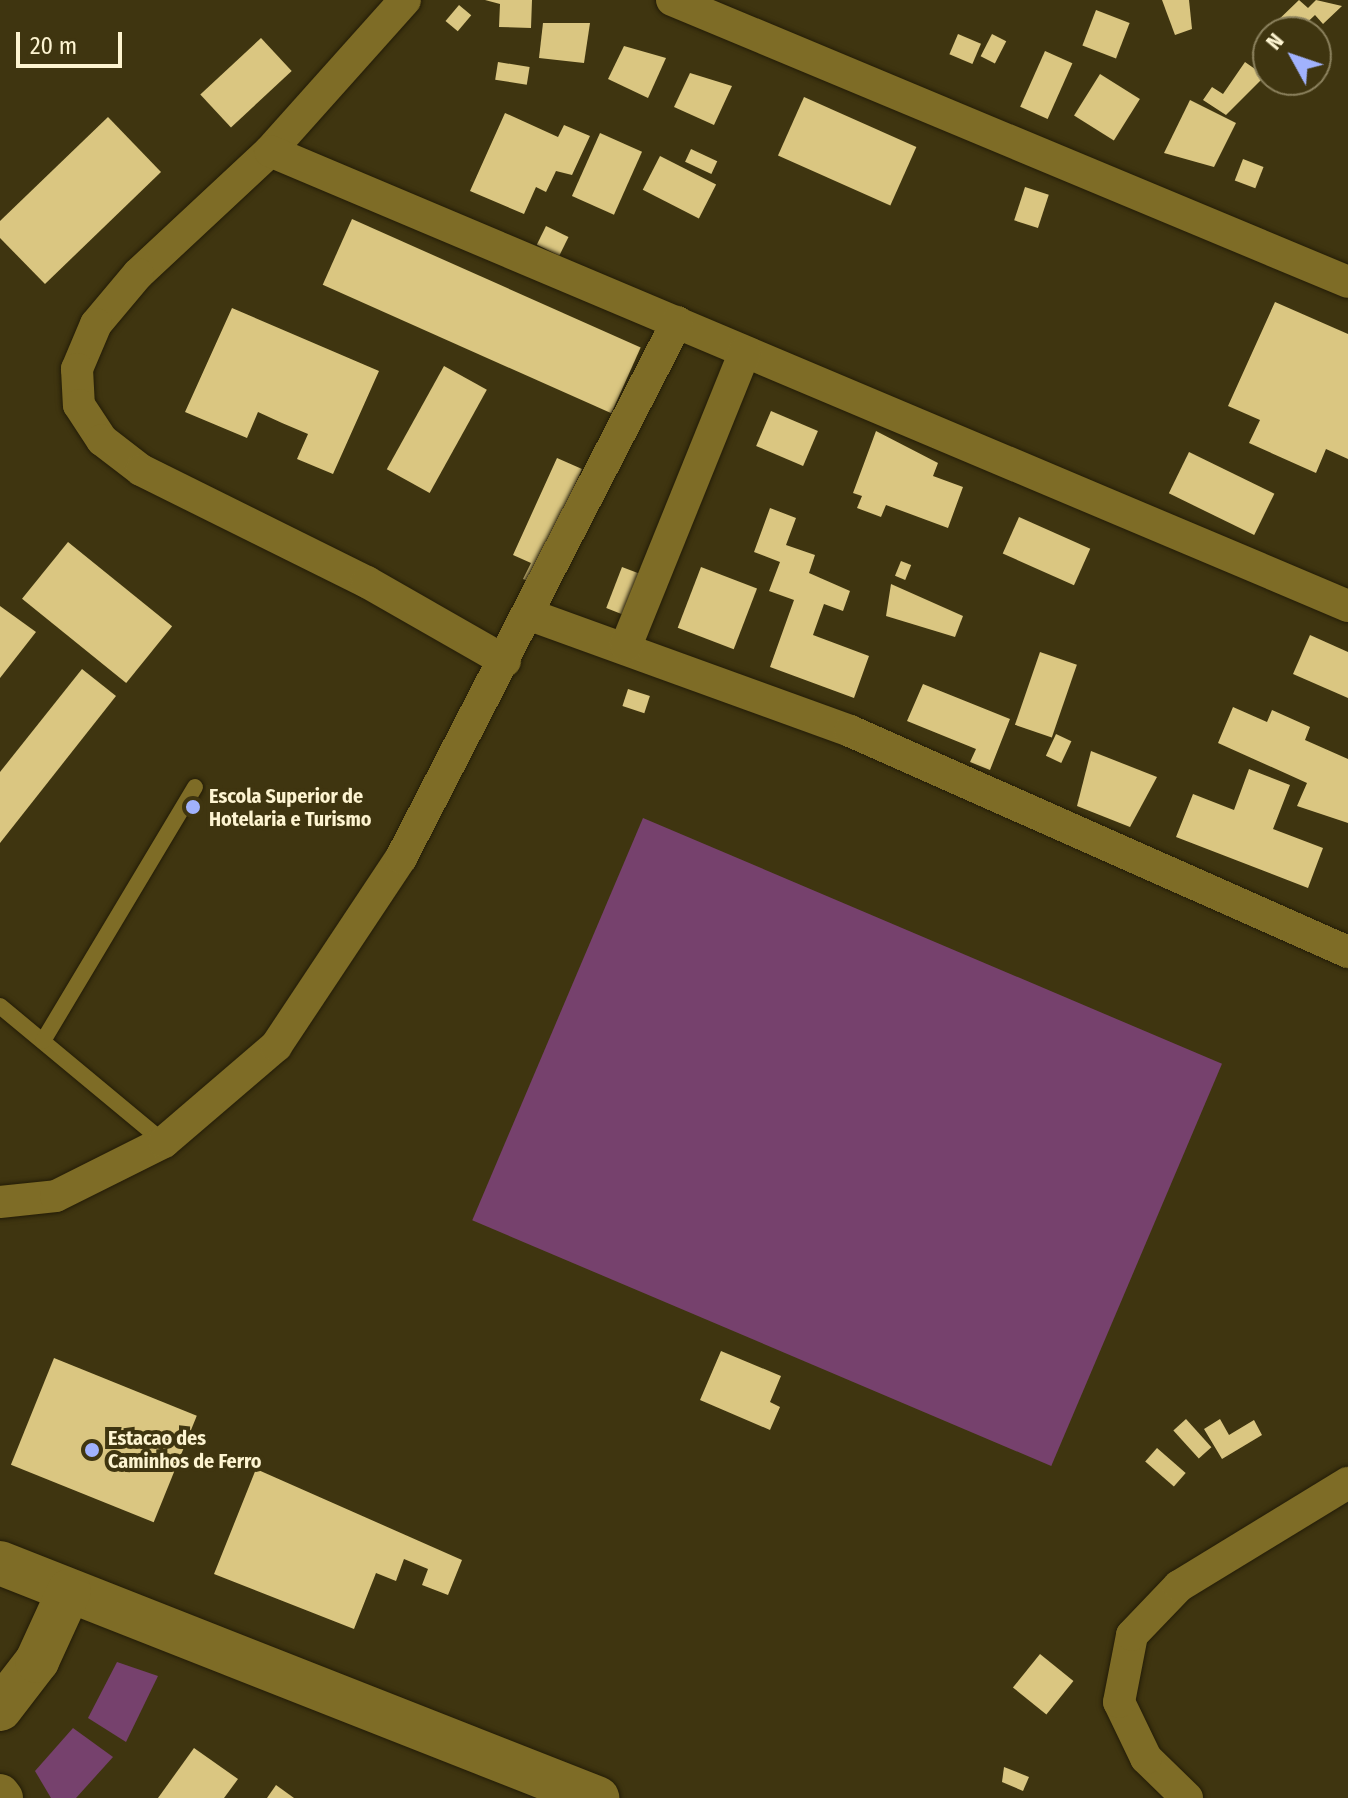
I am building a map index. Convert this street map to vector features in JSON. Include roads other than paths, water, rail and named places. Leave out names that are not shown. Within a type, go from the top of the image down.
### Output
[{"type":"main road","points":[[0,1563],[597,1798]]},
{"type":"main road","points":[[0,1709],[37,1661],[69,1591]]},
{"type":"street","points":[[405,0],[270,151],[138,274],[96,324],[77,369],[79,405],[102,440],[141,470],[353,574],[505,661]]},
{"type":"street","points":[[672,0],[1348,282]]},
{"type":"street","points":[[270,151],[1348,606]]},
{"type":"street","points":[[0,1202],[56,1196],[164,1142],[276,1046],[326,979],[401,858],[530,615],[677,322]]},
{"type":"street","points":[[626,646],[745,352]]},
{"type":"street","points":[[530,615],[626,646],[850,731],[1348,952]]},
{"type":"street","points":[[1187,1798],[1146,1758],[1119,1702],[1132,1635],[1179,1586],[1348,1483]]},
{"type":"lane","points":[[43,1041],[195,787]]},
{"type":"lane","points":[[0,1007],[164,1142]]},
{"type":"place","name":"Escola Superior de Hotelaria e Turismo","points":[[193,807]]},
{"type":"place","name":"Estacao des Caminhos de Ferro","points":[[92,1450]]}]
